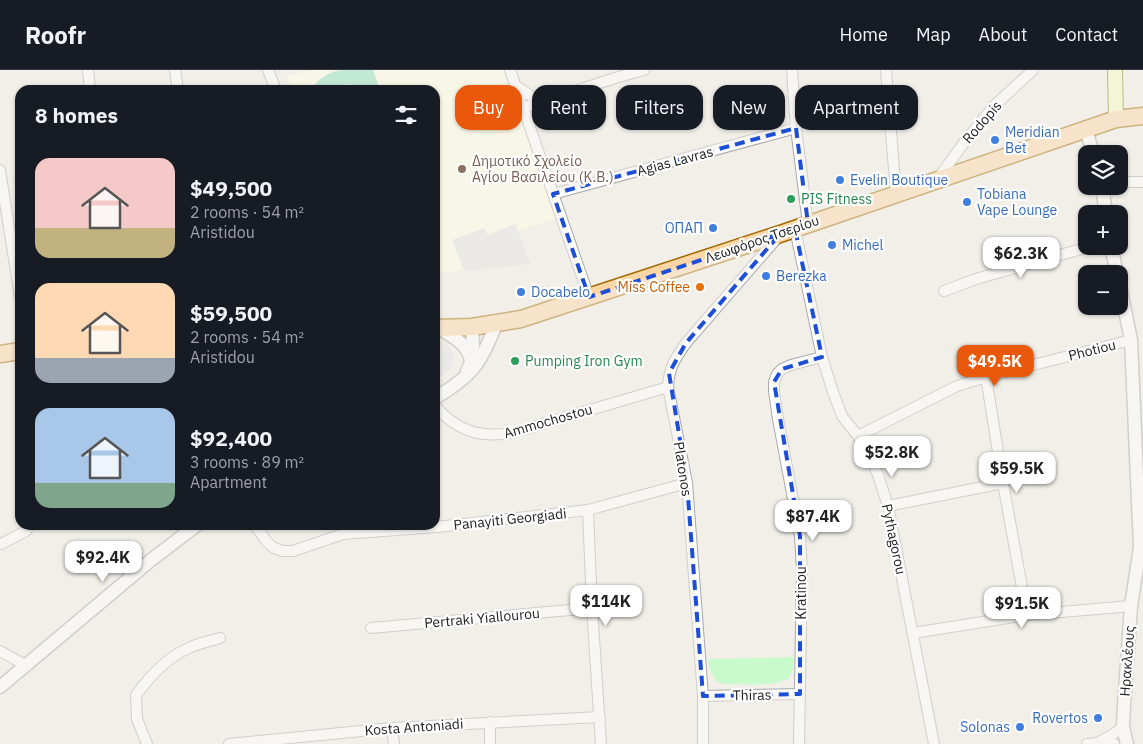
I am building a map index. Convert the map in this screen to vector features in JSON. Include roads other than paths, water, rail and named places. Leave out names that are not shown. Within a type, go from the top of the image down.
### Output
[{"type":"main road","points":[[1115,70],[1116,119]]},
{"type":"main road","name":"Λεωφόρος Τσερίου","points":[[440,328],[472,327],[521,319],[794,229],[1116,119],[1143,116]]},
{"type":"main road","points":[[0,354],[15,352]]},
{"type":"street","points":[[88,70],[90,85]]},
{"type":"street","points":[[176,70],[178,85]]},
{"type":"street","points":[[268,70],[274,85]]},
{"type":"street","points":[[510,70],[516,85]]},
{"type":"street","points":[[585,85],[614,74],[644,70]]},
{"type":"street","name":"Pythagorou","points":[[792,70],[795,114]]},
{"type":"street","points":[[886,70],[896,194]]},
{"type":"street","name":"Rodopis","points":[[937,180],[994,106],[1033,70]]},
{"type":"street","points":[[522,105],[589,297]]},
{"type":"street","points":[[523,108],[532,105]]},
{"type":"street","name":"Agias Lavras","points":[[553,194],[795,128]]},
{"type":"street","points":[[1086,129],[1090,145]]},
{"type":"street","name":"Pythagorou","points":[[796,130],[794,229],[822,357],[842,416],[858,436],[878,474],[888,506],[934,744]]},
{"type":"street","points":[[0,170],[15,265]]},
{"type":"street","points":[[1128,182],[1143,182]]},
{"type":"street","name":"Platonos","points":[[703,744],[703,696],[687,483],[668,387],[669,372],[673,361],[686,343],[794,229]]},
{"type":"street","points":[[944,291],[976,279],[1078,250]]},
{"type":"street","name":"Ηρακλέους","points":[[1126,315],[1131,340],[1140,547],[1131,606],[1123,726],[1127,744]]},
{"type":"street","points":[[440,395],[461,382],[475,368],[482,357],[496,324]]},
{"type":"street","points":[[461,382],[471,362],[473,349],[472,327]]},
{"type":"street","points":[[440,330],[458,339],[469,353],[471,362]]},
{"type":"street","name":"Photiou","points":[[858,436],[957,386],[986,376],[1131,340]]},
{"type":"street","name":"Kratinou","points":[[799,744],[802,570],[800,536],[778,419],[774,382],[777,374],[782,369],[822,357]]},
{"type":"street","points":[[986,376],[1027,615]]},
{"type":"street","name":"Ammochostou","points":[[440,412],[461,428],[494,436],[512,433],[668,387]]},
{"type":"street","name":"Panayiti Georgiadi","points":[[440,527],[588,510],[687,483]]},
{"type":"street","points":[[888,506],[1003,483]]},
{"type":"street","points":[[588,510],[601,744]]},
{"type":"street","points":[[1,544],[26,530]]},
{"type":"street","points":[[0,687],[150,560],[190,530]]},
{"type":"street","name":"Panayiti Georgiadi","points":[[259,530],[267,542],[274,548],[282,551],[293,551],[343,534],[397,530]]},
{"type":"street","points":[[913,634],[1027,615],[1131,606]]},
{"type":"street","name":"Pertraki Yiallourou","points":[[371,628],[592,608]]},
{"type":"street","points":[[147,744],[137,718],[136,695],[149,677],[170,659],[190,648],[220,638]]},
{"type":"street","points":[[0,651],[27,666]]},
{"type":"street","name":"Thiras","points":[[703,696],[800,694]]},
{"type":"street","name":"Kosta Antoniadi","points":[[228,744],[392,728],[600,717]]},
{"type":"street","points":[[490,722],[490,744]]},
{"type":"street","points":[[1092,743],[1112,735],[1123,726]]},
{"type":"street","points":[[392,728],[394,744]]},
{"type":"street","points":[[1092,743],[1114,744]]},
{"type":"place","name":"Meridian Bet","points":[[995,140]]},
{"type":"place","name":"Δημοτικό Σχολείο Αγίου Βασιλείου (Κ.Β.)","points":[[462,169]]},
{"type":"place","name":"Evelin Boutique","points":[[840,180]]},
{"type":"place","name":"PIS Fitness","points":[[791,199]]},
{"type":"place","name":"Tobiana Vape Lounge","points":[[967,202]]},
{"type":"place","name":"ΟΠΑΠ","points":[[713,228]]},
{"type":"place","name":"Michel","points":[[832,245]]},
{"type":"place","name":"Berezka","points":[[766,276]]},
{"type":"place","name":"Miss Coffee","points":[[700,287]]},
{"type":"place","name":"Docabelo","points":[[521,292]]},
{"type":"place","name":"Pumping Iron Gym","points":[[515,361]]},
{"type":"place","name":"Rovertos","points":[[1098,718]]},
{"type":"place","name":"Solonas","points":[[1020,727]]}]
